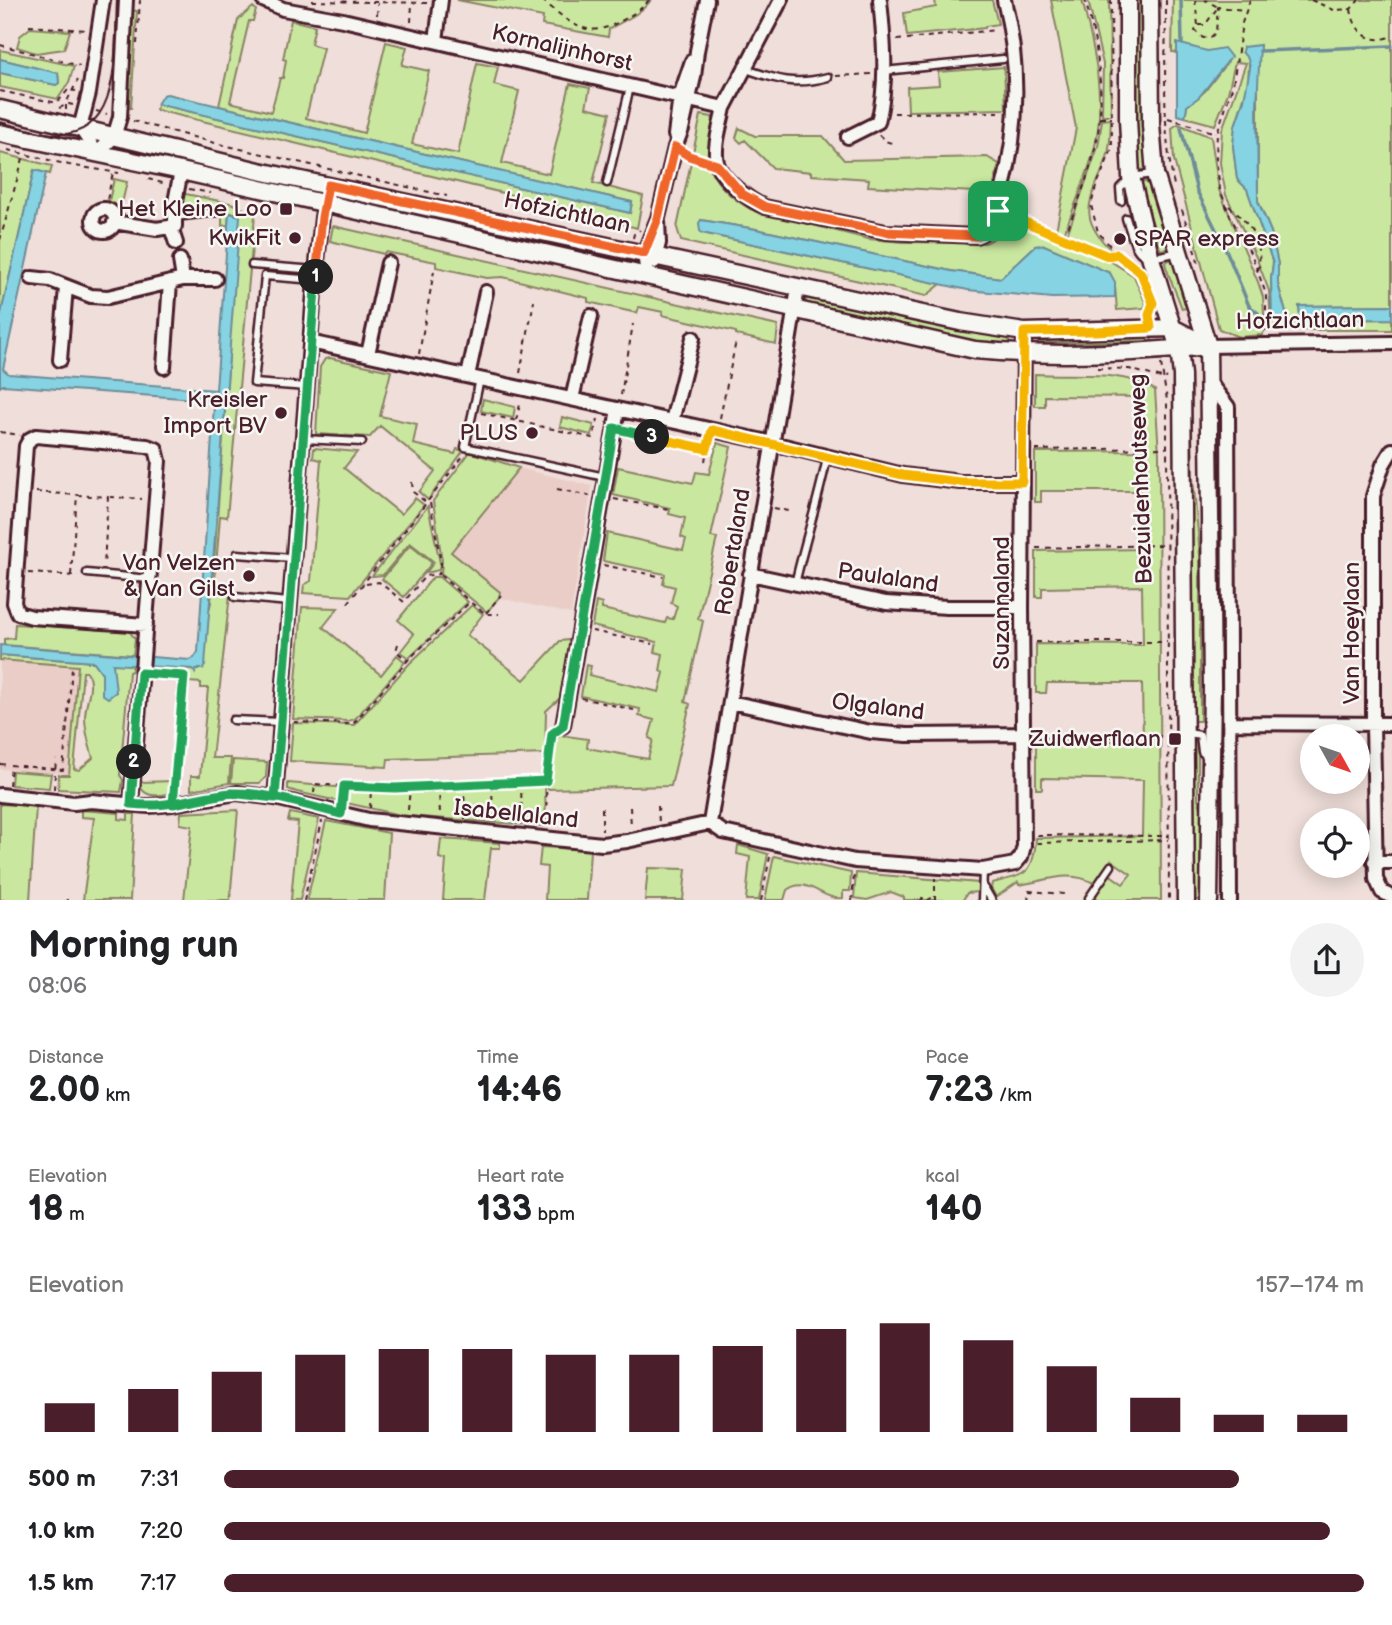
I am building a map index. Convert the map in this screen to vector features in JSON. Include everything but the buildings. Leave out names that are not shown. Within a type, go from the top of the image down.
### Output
[{"type":"main road","name":"Bezuidenhoutseweg","points":[[1128,0],[1128,138],[1131,177],[1151,259],[1179,349],[1182,375],[1176,735],[1186,900]]},
{"type":"main road","points":[[1150,0],[1151,125],[1155,174],[1208,346],[1212,760],[1210,892]]},
{"type":"main road","name":"Hofzichtlaan","points":[[0,109],[328,185],[649,250],[798,288],[960,322],[1024,332],[1173,328],[1208,346]]},
{"type":"main road","name":"Hofzichtlaan","points":[[0,134],[181,171],[975,350],[1023,355],[1208,346]]},
{"type":"street","points":[[103,0],[126,1],[120,117],[114,137],[97,153],[80,128],[89,93],[103,0]]},
{"type":"street","name":"Kornalijnhorst","points":[[263,0],[283,9],[411,35],[724,108]]},
{"type":"street","points":[[647,275],[649,250],[659,243],[658,218],[675,147],[674,128],[697,51],[707,0]]},
{"type":"street","points":[[781,0],[724,108],[717,165],[742,194],[765,207],[886,232],[976,236],[984,233],[992,224],[1010,164],[1016,111],[1015,65],[1011,28],[1004,0]]},
{"type":"street","points":[[848,137],[878,122],[883,100],[884,73],[881,0]]},
{"type":"street","points":[[436,41],[441,1]]},
{"type":"street","points":[[176,243],[173,222],[181,171]]},
{"type":"street","points":[[275,798],[310,342],[328,185]]},
{"type":"street","points":[[105,209],[114,215],[114,222],[108,230],[100,231],[95,226],[93,216],[105,209]]},
{"type":"street","points":[[114,222],[157,229],[173,222]]},
{"type":"street","points":[[164,366],[180,260]]},
{"type":"street","points":[[368,354],[388,263]]},
{"type":"street","points":[[32,278],[50,280],[91,296],[108,297],[176,280],[215,279]]},
{"type":"street","points":[[60,360],[66,288]]},
{"type":"street","name":"Robertaland","points":[[710,823],[798,288]]},
{"type":"street","points":[[474,378],[486,292]]},
{"type":"street","points":[[572,399],[591,316]]},
{"type":"street","name":"Suzannaland","points":[[1024,332],[1024,842]]},
{"type":"street","points":[[672,421],[693,338]]},
{"type":"street","points":[[310,342],[923,478],[960,482],[1022,482]]},
{"type":"street","name":"Hofzichtlaan","points":[[1208,346],[1392,343]]},
{"type":"street","points":[[1209,382],[1228,407],[1230,900]]},
{"type":"street","points":[[563,726],[590,562],[606,498],[605,477],[618,409]]},
{"type":"street","points":[[131,804],[146,625],[155,500],[159,461],[156,449],[36,436],[30,439],[26,446],[14,603],[18,613],[32,617],[146,625]]},
{"type":"street","name":"Van Hoeylaan","points":[[1392,450],[1383,465],[1373,496],[1374,862],[1377,884],[1382,892],[1392,897]]},
{"type":"street","name":"Paulaland","points":[[750,574],[886,603],[947,607],[1022,607]]},
{"type":"street","name":"Olgaland","points":[[730,702],[872,732],[1024,736]]},
{"type":"street","points":[[1230,723],[1392,724]]},
{"type":"street","name":"Isabellaland","points":[[4,795],[74,803],[91,801],[149,806],[230,793],[275,798],[369,820],[602,844],[710,823]]},
{"type":"street","points":[[710,823],[723,832],[855,861],[983,870],[1008,866],[1021,857],[1024,842]]},
{"type":"street","points":[[1374,862],[1392,862]]},
{"type":"lane","points":[[884,73],[1003,60]]},
{"type":"lane","points":[[746,69],[782,82],[811,82],[828,77]]},
{"type":"lane","points":[[607,183],[631,85]]},
{"type":"lane","points":[[1131,177],[1155,174]]},
{"type":"lane","name":"Bezuidenhoutseweg","points":[[1121,201],[1120,188],[1131,177]]},
{"type":"lane","points":[[173,222],[218,212]]},
{"type":"lane","name":"Bezuidenhoutseweg","points":[[1126,218],[1134,245],[1143,256],[1151,259]]},
{"type":"lane","points":[[1151,259],[1180,252]]},
{"type":"lane","points":[[252,265],[316,275]]},
{"type":"lane","points":[[307,387],[254,383],[265,276],[316,275]]},
{"type":"lane","points":[[474,378],[473,411],[466,447],[605,477]]},
{"type":"lane","points":[[303,439],[362,442]]},
{"type":"lane","points":[[795,584],[808,524],[815,512],[828,457]]},
{"type":"lane","points":[[237,554],[293,558]]},
{"type":"lane","points":[[88,573],[149,579]]},
{"type":"lane","points":[[235,597],[289,602]]},
{"type":"lane","points":[[233,720],[282,722]]},
{"type":"lane","points":[[1176,735],[1198,733],[1202,752],[1212,760]]},
{"type":"lane","points":[[1089,898],[1111,866]]},
{"type":"lane","points":[[982,900],[983,870]]},
{"type":"lane","points":[[983,886],[991,900]]},
{"type":"path","points":[[541,0],[569,22],[589,30],[600,30],[636,12],[649,0]]},
{"type":"path","points":[[1065,237],[1096,146],[1099,118],[1099,63],[1085,0]]},
{"type":"path","points":[[1111,0],[1112,149],[1091,205],[1098,232],[1117,254],[1141,273],[1145,281]]},
{"type":"path","points":[[1166,0],[1169,161],[1175,190]]},
{"type":"path","points":[[1195,0],[1198,25],[1195,31],[1207,39],[1214,35],[1218,28],[1218,7]]},
{"type":"path","points":[[1205,0],[1218,7],[1245,10]]},
{"type":"path","points":[[1250,0],[1245,10],[1237,67],[1217,133],[1216,158],[1220,189],[1266,294],[1266,344]]},
{"type":"path","points":[[1311,0],[1334,10],[1351,9],[1359,0]]},
{"type":"path","points":[[304,1],[441,1]]},
{"type":"path","points":[[411,35],[412,2]]},
{"type":"path","points":[[1198,25],[1205,24],[1218,7]]},
{"type":"path","points":[[1351,9],[1353,24],[1361,34],[1385,39],[1392,36]]},
{"type":"path","points":[[29,26],[88,30]]},
{"type":"path","points":[[883,41],[1011,28]]},
{"type":"path","points":[[0,46],[82,66]]},
{"type":"path","points":[[828,77],[851,73],[884,73]]},
{"type":"path","points":[[0,90],[57,103],[68,90],[89,93]]},
{"type":"path","points":[[880,113],[1016,111]]},
{"type":"path","points":[[120,117],[219,144],[452,197]]},
{"type":"path","points":[[1099,118],[1113,117]]},
{"type":"path","points":[[1167,118],[1217,133]]},
{"type":"path","points":[[871,127],[885,141],[895,144]]},
{"type":"path","points":[[675,147],[689,156],[717,165]]},
{"type":"path","points":[[0,148],[122,173]]},
{"type":"path","points":[[0,240],[24,155]]},
{"type":"path","points":[[105,209],[113,173]]},
{"type":"path","points":[[1179,201],[1201,272]]},
{"type":"path","points":[[1228,205],[1247,222],[1255,237],[1261,255],[1257,271]]},
{"type":"path","points":[[998,211],[1108,256],[1117,254]]},
{"type":"path","name":"Hofzichtlaan","points":[[629,237],[649,250]]},
{"type":"path","points":[[417,365],[434,271]]},
{"type":"path","points":[[516,421],[522,394],[517,387],[534,301]]},
{"type":"path","points":[[618,409],[633,324]]},
{"type":"path","points":[[705,461],[715,431],[736,341]]},
{"type":"path","name":"Bezuidenhoutseweg","points":[[1157,350],[1165,379],[1168,642],[1176,735],[1169,836],[1169,900]]},
{"type":"path","points":[[473,411],[593,438],[601,405]]},
{"type":"path","points":[[614,428],[707,449]]},
{"type":"path","points":[[0,432],[24,435],[30,439]]},
{"type":"path","points":[[348,603],[429,502],[463,457],[466,447]]},
{"type":"path","points":[[1023,450],[1167,448]]},
{"type":"path","points":[[412,482],[413,492],[429,502],[441,563],[439,574]]},
{"type":"path","points":[[557,489],[668,509]]},
{"type":"path","points":[[23,491],[155,500]]},
{"type":"path","points":[[17,573],[71,575],[77,495]]},
{"type":"path","points":[[103,574],[108,497]]},
{"type":"path","points":[[761,505],[793,512]]},
{"type":"path","points":[[1034,548],[1167,545]]},
{"type":"path","points":[[590,562],[663,577]]},
{"type":"path","points":[[363,584],[379,582],[404,602],[425,576],[439,574]]},
{"type":"path","points":[[439,574],[485,614],[499,614]]},
{"type":"path","points":[[485,614],[501,596]]},
{"type":"path","points":[[282,722],[353,723],[408,660],[470,602]]},
{"type":"path","points":[[579,628],[653,644]]},
{"type":"path","points":[[1023,642],[1168,642]]},
{"type":"path","points":[[398,644],[396,651],[408,660]]},
{"type":"path","points":[[0,764],[64,770],[72,668]]},
{"type":"path","points":[[141,672],[184,676],[173,804]]},
{"type":"path","points":[[568,695],[634,710]]},
{"type":"path","points":[[547,838],[546,781],[552,734],[563,726]]},
{"type":"path","points":[[1024,736],[1176,735]]},
{"type":"path","points":[[53,800],[56,759]]},
{"type":"path","points":[[4,795],[11,765]]},
{"type":"path","points":[[315,784],[371,788],[546,781]]},
{"type":"path","points":[[521,782],[522,834]]},
{"type":"path","points":[[492,783],[493,831]]},
{"type":"path","points":[[464,785],[466,829]]},
{"type":"path","points":[[341,814],[344,786]]},
{"type":"path","points":[[439,786],[441,828]]},
{"type":"path","points":[[407,825],[410,787]]},
{"type":"path","points":[[369,820],[371,788]]},
{"type":"path","points":[[658,806],[659,823]]},
{"type":"path","points":[[630,807],[631,829]]},
{"type":"path","points":[[575,808],[575,830]]},
{"type":"path","points":[[602,808],[603,831]]},
{"type":"path","points":[[304,900],[325,810]]},
{"type":"path","points":[[1024,842],[1033,839],[1035,835],[1169,836]]},
{"type":"path","points":[[1024,842],[1169,840]]},
{"type":"path","points":[[761,900],[772,842]]},
{"type":"path","points":[[852,900],[855,861]]},
{"type":"path","points":[[934,899],[937,866]]},
{"type":"path","points":[[1028,900],[1029,891],[1064,894]]},
{"type":"shaded area","points":[[519,468],[592,486],[571,614],[501,598],[503,594],[451,552]]},
{"type":"shaded area","points":[[0,655],[78,662],[68,774],[0,769]]},
{"type":"green space","points":[[457,0],[651,0],[637,13],[609,29],[608,37],[542,25],[543,17]]},
{"type":"green space","points":[[935,0],[992,0],[998,24],[985,28],[907,36],[904,13],[936,7]]},
{"type":"green space","points":[[1051,0],[1082,0],[1099,91],[1095,146],[1064,234],[1056,231],[1076,128]]},
{"type":"green space","points":[[1088,0],[1109,0],[1111,115],[1102,115],[1103,64]]},
{"type":"green space","points":[[1134,0],[1144,0],[1148,168],[1138,171],[1134,116]]},
{"type":"green space","points":[[1173,0],[1392,0],[1392,305],[1299,306],[1301,320],[1392,319],[1392,330],[1279,330],[1271,325],[1269,291],[1226,195],[1220,163],[1222,130],[1246,63],[1235,62],[1228,93],[1215,125],[1185,117],[1187,106],[1205,91],[1228,61],[1172,52]],"holes":[[[1249,64],[1258,66],[1258,201],[1271,232],[1278,264],[1278,284],[1286,313],[1272,320],[1273,263],[1247,189],[1237,179],[1233,146],[1235,126],[1248,85]]]},
{"type":"green space","points":[[253,7],[256,10],[253,21],[249,21],[230,102],[271,112],[280,78],[283,78],[286,60],[283,59],[291,20],[315,26],[311,44],[323,48],[306,118],[364,133],[386,42],[407,47],[402,65],[429,71],[412,144],[458,154],[477,63],[498,67],[494,85],[519,91],[502,163],[549,174],[570,84],[590,88],[586,107],[610,113],[593,183],[643,196],[637,228],[553,205],[156,110],[157,104],[630,213],[632,202],[219,106],[238,20]]},
{"type":"green space","points":[[130,10],[137,11],[131,108],[124,108]]},
{"type":"green space","points":[[30,28],[70,31],[64,49],[36,53],[17,47],[20,36]]},
{"type":"green space","points":[[0,50],[74,66],[69,82],[58,99],[0,87],[0,73],[56,85],[59,83],[58,73],[0,59]]},
{"type":"green space","points":[[1004,67],[1006,109],[908,111],[907,87],[939,85],[938,72]]},
{"type":"green space","points":[[701,115],[712,117],[714,123],[709,158],[714,177],[731,196],[750,209],[868,239],[904,242],[985,243],[998,234],[1006,221],[1048,233],[1107,259],[1134,276],[1146,304],[1144,308],[1117,310],[1115,286],[1110,273],[1044,245],[1035,246],[1001,278],[951,271],[756,229],[701,220],[702,233],[941,284],[926,296],[681,241],[677,228]]},
{"type":"green space","points":[[1111,119],[1107,158],[1092,195],[1090,216],[1100,238],[1112,251],[1067,235],[1098,147],[1102,120]]},
{"type":"green space","points":[[1178,124],[1211,137],[1219,190],[1263,297],[1265,330],[1262,335],[1239,337],[1219,329],[1174,160],[1172,128]]},
{"type":"green space","points":[[739,128],[755,136],[823,136],[844,160],[987,157],[999,164],[992,193],[868,186],[869,179],[811,175],[811,172],[773,168],[745,140],[741,143],[736,138]]},
{"type":"green space","points":[[0,153],[52,166],[50,174],[34,170],[0,318]]},
{"type":"green space","points":[[114,179],[127,182],[119,216],[118,211],[108,205]]},
{"type":"green space","points":[[1140,181],[1146,182],[1152,189],[1169,246],[1162,250],[1160,249]]},
{"type":"green space","points":[[181,193],[234,204],[255,215],[227,517],[220,516],[214,592],[230,594],[212,758],[231,758],[229,783],[191,790],[191,776],[200,776],[208,688],[201,688],[201,683],[189,682],[188,687],[184,687],[185,675],[150,672],[150,666],[193,669],[195,672],[211,602],[229,356],[236,213],[229,213],[228,225],[222,226],[222,206],[184,211],[179,207]]},
{"type":"green space","points":[[333,226],[778,326],[776,344],[662,315],[663,312],[639,307],[637,313],[503,277],[487,278],[436,267],[436,262],[385,252],[384,254],[330,241]]},
{"type":"green space","points":[[1172,258],[1186,308],[1182,309],[1165,263]]},
{"type":"green space","points":[[807,295],[1009,334],[1009,346],[961,341],[805,306]]},
{"type":"green space","points":[[1151,336],[1152,341],[1038,343],[1039,338]]},
{"type":"green space","points":[[325,359],[391,371],[380,416],[417,424],[413,444],[455,454],[457,449],[463,451],[428,500],[419,492],[435,471],[380,426],[370,437],[316,434],[320,367]]},
{"type":"green space","points":[[1035,374],[1113,376],[1142,383],[1155,390],[1159,454],[1161,900],[1099,900],[1094,895],[1109,874],[1123,884],[1131,874],[1111,860],[1094,883],[1066,876],[1019,885],[1018,882],[996,897],[991,888],[992,883],[1013,878],[1026,871],[1033,860],[1036,838],[1142,836],[1143,780],[1042,778],[1042,789],[1036,789],[1036,741],[1143,741],[1142,683],[1047,683],[1046,693],[1036,693],[1036,644],[1143,645],[1142,586],[1042,588],[1042,597],[1036,597],[1036,551],[1143,549],[1141,491],[1041,491],[1041,502],[1035,502],[1035,452],[1143,451],[1142,397],[1045,396],[1045,406],[1035,406]]},
{"type":"green space","points":[[1189,374],[1193,478],[1200,555],[1200,721],[1190,721]]},
{"type":"green space","points":[[483,399],[515,407],[513,418],[481,411]]},
{"type":"green space","points":[[562,417],[594,425],[591,435],[560,427]]},
{"type":"green space","points":[[717,443],[731,447],[711,537],[717,538],[698,619],[703,621],[685,702],[690,704],[671,786],[548,789],[555,741],[560,735],[588,739],[587,748],[648,759],[653,740],[649,738],[654,720],[639,716],[640,709],[581,696],[586,665],[591,666],[589,675],[659,692],[664,673],[660,671],[663,654],[655,652],[657,642],[592,626],[596,602],[602,604],[602,609],[665,623],[667,618],[673,619],[677,606],[671,603],[675,587],[663,584],[665,574],[603,561],[607,533],[683,550],[686,539],[681,537],[685,518],[669,514],[670,508],[613,495],[618,467],[693,483],[696,472],[709,474]]},
{"type":"green space","points":[[314,448],[357,452],[344,468],[401,514],[415,498],[424,505],[350,596],[303,593],[304,585],[311,581],[321,460],[313,458]]},
{"type":"green space","points":[[470,452],[519,468],[451,552],[500,592],[487,612],[441,574],[442,561],[433,501]]},
{"type":"green space","points":[[428,506],[440,563],[439,570],[426,573],[434,562],[410,543],[383,575],[372,576]]},
{"type":"green space","points":[[410,545],[432,563],[404,597],[382,579]]},
{"type":"green space","points":[[433,577],[439,577],[468,602],[409,658],[400,652],[414,634],[398,620]]},
{"type":"green space","points":[[472,605],[483,614],[467,635],[524,680],[560,641],[570,640],[560,698],[546,711],[545,754],[388,759],[387,767],[290,761],[293,723],[354,725],[410,663]]},
{"type":"green space","points":[[302,607],[338,608],[323,627],[381,675],[397,655],[405,662],[355,719],[293,719]]},
{"type":"green space","points":[[15,624],[130,632],[135,639],[133,655],[4,645],[4,639],[14,638]]},
{"type":"green space","points":[[0,655],[94,662],[102,673],[102,694],[113,664],[132,664],[132,671],[129,672],[120,775],[123,780],[121,792],[58,789],[59,775],[69,775],[78,666],[0,660]],"holes":[[[83,672],[87,672],[90,688],[85,722],[93,758],[79,770],[74,769]]]},
{"type":"green space","points":[[1194,735],[1198,740],[1198,799],[1204,817],[1206,900],[1193,900],[1191,737]]},
{"type":"green space","points":[[233,760],[267,762],[266,777],[260,783],[231,783]]},
{"type":"green space","points":[[12,771],[51,774],[49,788],[11,785]]},
{"type":"green space","points":[[173,781],[173,793],[151,795],[141,788],[141,782]]},
{"type":"green space","points":[[288,783],[395,792],[545,785],[546,826],[405,816],[297,792],[288,789]]},
{"type":"green space","points":[[0,804],[36,806],[30,900],[0,900]]},
{"type":"green space","points":[[81,810],[119,813],[119,819],[128,820],[128,814],[135,814],[130,900],[83,900],[94,818],[81,817]]},
{"type":"green space","points":[[238,810],[230,900],[184,900],[192,826],[180,824],[181,813]]},
{"type":"green space","points":[[290,813],[319,819],[300,900],[291,900],[298,822],[288,821]]},
{"type":"green space","points":[[326,821],[389,833],[385,900],[307,900]]},
{"type":"green space","points":[[441,839],[500,843],[500,848],[491,848],[485,900],[443,900],[446,860],[439,858]]},
{"type":"green space","points":[[738,845],[768,854],[759,900],[746,900],[750,857],[737,854]]},
{"type":"green space","points":[[541,847],[590,850],[587,900],[545,900],[547,867],[539,866]]},
{"type":"green space","points":[[774,856],[851,873],[850,891],[843,891],[843,898],[835,898],[802,885],[787,890],[784,900],[765,900]]},
{"type":"green space","points":[[648,868],[686,869],[683,900],[645,900]]},
{"type":"green space","points":[[856,873],[979,883],[978,892],[967,893],[963,900],[904,900],[904,897],[891,892],[867,900],[854,898]]},
{"type":"water","points":[[1177,43],[1207,51],[1224,48],[1231,57],[1199,97],[1187,106],[1185,117],[1177,115]]},
{"type":"water","points":[[1260,45],[1257,106],[1258,201],[1271,232],[1278,264],[1278,284],[1286,313],[1286,320],[1272,321],[1273,263],[1247,189],[1237,179],[1233,146],[1235,126],[1244,100],[1250,68],[1248,59],[1242,52],[1243,47]]},
{"type":"water","points":[[0,59],[58,73],[59,83],[56,85],[0,73]]},
{"type":"water","points":[[163,95],[632,202],[630,213],[157,104]]},
{"type":"water","points":[[34,170],[46,173],[3,369],[9,374],[216,390],[229,213],[240,216],[205,665],[203,669],[196,669],[195,673],[193,669],[113,664],[116,692],[108,698],[102,694],[102,673],[94,662],[0,655],[0,645],[190,660],[194,658],[198,652],[214,406],[209,400],[3,385],[0,387],[0,318]]},
{"type":"water","points":[[701,220],[756,229],[951,271],[1001,278],[1035,246],[1044,245],[1110,273],[1115,282],[1115,297],[1052,298],[968,290],[702,233],[699,223]]},
{"type":"water","points":[[1392,305],[1392,319],[1300,320],[1299,306]]},
{"type":"waterway","points":[[1181,0],[1182,43]]},
{"type":"waterway","points":[[1260,51],[1392,46]]},
{"type":"waterway","points":[[1181,128],[1197,191],[1227,252],[1249,306],[1258,313]]},
{"type":"tram line","points":[[0,122],[53,134],[76,132],[93,122],[104,106],[110,86],[116,41],[117,0]]},
{"type":"place","name":"Het Kleine Loo","points":[[286,209]]},
{"type":"place","name":"KwikFit","points":[[295,238]]},
{"type":"place","name":"SPAR express","points":[[1120,239]]},
{"type":"place","name":"Kreisler Import BV","points":[[281,413]]},
{"type":"place","name":"PLUS","points":[[532,433]]},
{"type":"place","name":"Van Velzen & Van Gilst","points":[[249,576]]},
{"type":"place","name":"Zuidwerflaan","points":[[1175,739]]},
{"type":"route","points":[[998,211],[992,224],[984,233],[976,236],[886,232],[846,225],[753,202],[742,194],[717,165],[689,156],[675,147],[658,218],[644,253],[328,185],[315,280],[275,798],[230,793],[173,804],[184,676],[141,673],[131,804],[173,804],[183,802],[230,793],[237,793],[275,798],[341,814],[344,786],[395,788],[546,781],[552,734],[563,726],[614,428],[707,449],[712,430],[903,475],[960,482],[1022,482],[1024,332],[1151,328],[1149,315],[1153,303],[1141,273],[1117,254],[1108,256],[1099,253],[998,211]]}]
